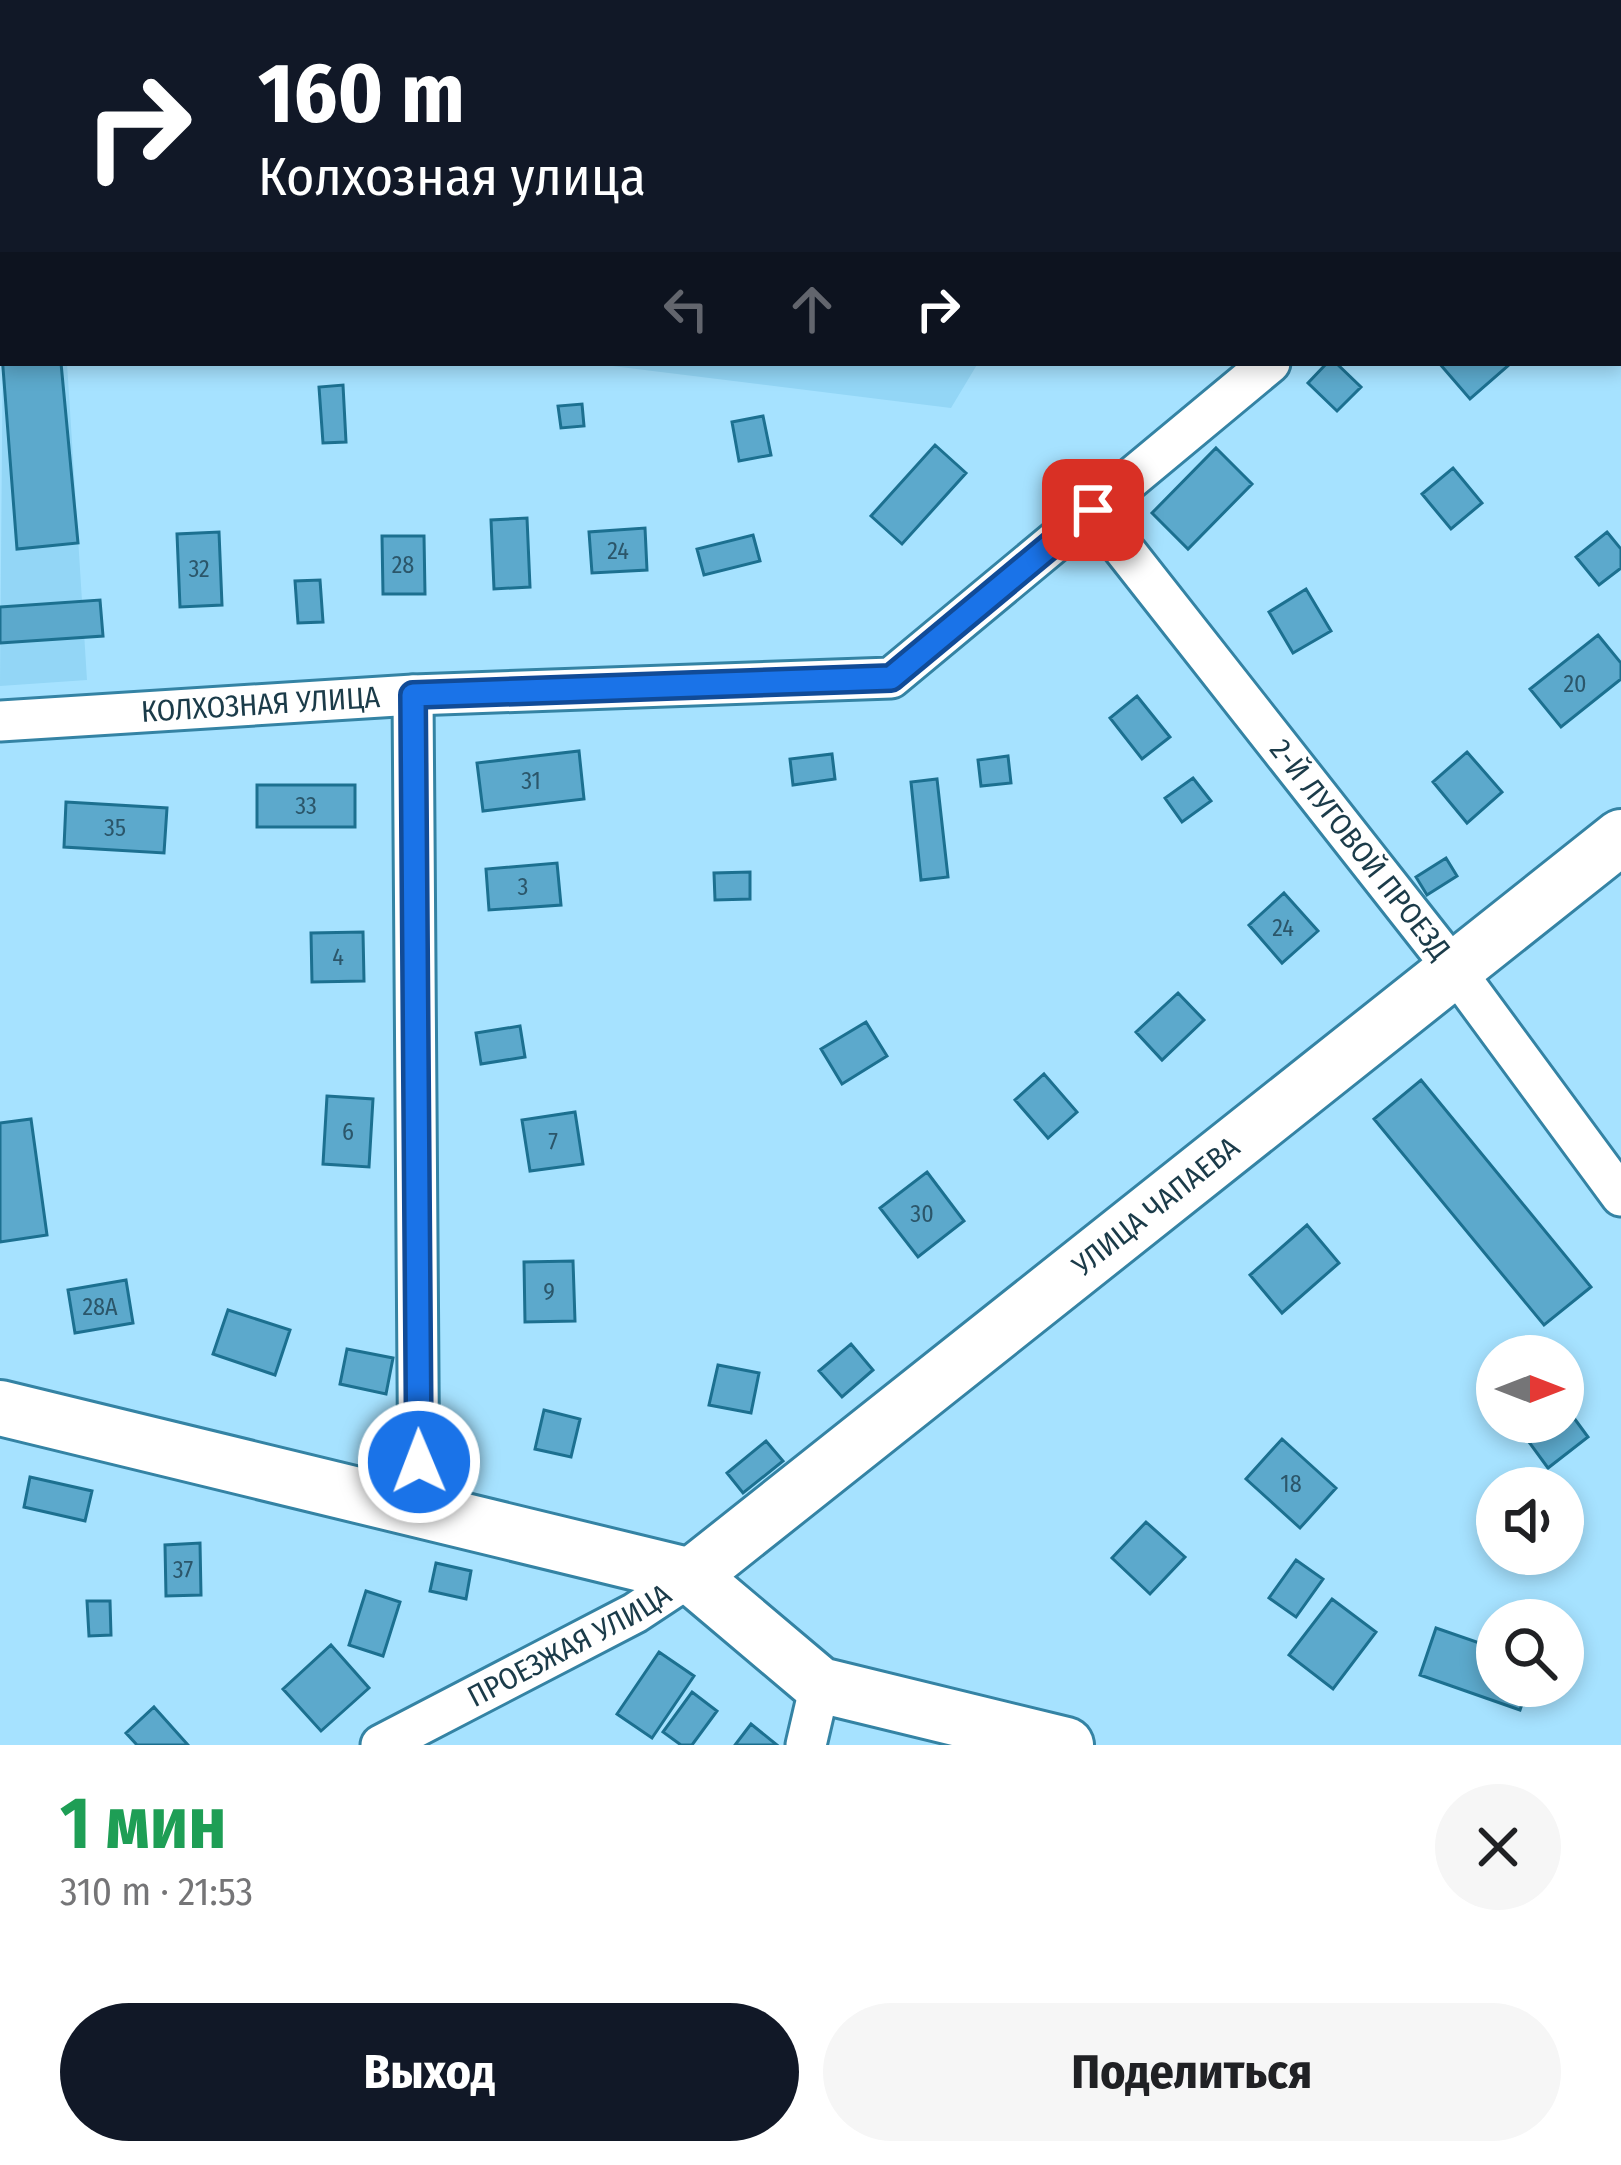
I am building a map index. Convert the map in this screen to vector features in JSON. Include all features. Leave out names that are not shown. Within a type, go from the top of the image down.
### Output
[{"type":"street","name":"КОЛХОЗНАЯ УЛИЦА","points":[[0,721],[413,695],[891,678],[1266,366]]},
{"type":"street","name":"2-Й ЛУГОВОЙ ПРОЕЗД","points":[[1093,510],[1454,969],[1621,1196]]},
{"type":"street","points":[[413,695],[419,1510]]},
{"type":"street","name":"УЛИЦА ЧАПАЕВА","points":[[691,1576],[1621,837]]},
{"type":"street","points":[[0,1408],[691,1576],[820,1685],[1066,1745]]},
{"type":"street","name":"ПРОЕЗЖАЯ УЛИЦА","points":[[381,1745],[635,1613],[691,1576]]},
{"type":"street","points":[[806,1745],[820,1685]]},
{"type":"shaded area","points":[[3,366],[67,366],[87,680],[0,686]]},
{"type":"shaded area","points":[[612,366],[976,366],[951,408]]},
{"type":"building","points":[[3,366],[61,366],[78,543],[17,549]]},
{"type":"building","points":[[1324,366],[1339,366],[1361,387],[1337,411],[1308,383]]},
{"type":"building","points":[[1442,366],[1508,366],[1470,399]]},
{"type":"building","points":[[343,385],[346,442],[323,443],[319,387]]},
{"type":"building","points":[[582,404],[584,426],[561,428],[558,406]]},
{"type":"building","points":[[763,416],[771,455],[739,461],[732,422]]},
{"type":"building","points":[[935,445],[966,473],[902,544],[871,516]]},
{"type":"building","points":[[1216,448],[1252,484],[1188,549],[1152,513]]},
{"type":"building","points":[[1453,468],[1482,503],[1451,529],[1422,494]]},
{"type":"building","points":[[527,518],[530,587],[494,589],[491,520]]},
{"type":"building","points":[[645,528],[647,570],[592,573],[589,532]]},
{"type":"building","points":[[219,532],[222,605],[180,607],[177,534]]},
{"type":"building","points":[[1607,532],[1621,549],[1621,568],[1599,585],[1576,557]]},
{"type":"building","points":[[753,535],[760,561],[704,575],[697,549]]},
{"type":"building","points":[[382,536],[424,536],[425,594],[383,594]]},
{"type":"building","points":[[320,580],[323,622],[298,623],[295,581]]},
{"type":"building","points":[[1306,589],[1331,631],[1293,653],[1269,612]]},
{"type":"building","points":[[100,600],[103,636],[0,643],[0,607]]},
{"type":"building","points":[[1598,635],[1621,663],[1621,679],[1561,727],[1530,689]]},
{"type":"building","points":[[1137,696],[1170,737],[1142,759],[1110,718]]},
{"type":"building","points":[[579,751],[584,799],[483,811],[477,763]]},
{"type":"building","points":[[1467,752],[1502,792],[1467,823],[1433,782]]},
{"type":"building","points":[[832,754],[835,779],[793,785],[790,759]]},
{"type":"building","points":[[1008,756],[1011,783],[981,786],[978,760]]},
{"type":"building","points":[[1193,778],[1211,801],[1182,822],[1165,798]]},
{"type":"building","points":[[937,779],[948,877],[921,880],[911,782]]},
{"type":"building","points":[[257,785],[355,785],[355,827],[257,827]]},
{"type":"building","points":[[66,802],[167,808],[164,853],[64,847]]},
{"type":"building","points":[[1446,858],[1457,876],[1427,895],[1416,877]]},
{"type":"building","points":[[557,863],[561,905],[489,910],[486,869]]},
{"type":"building","points":[[750,872],[750,899],[715,900],[714,873]]},
{"type":"building","points":[[1284,893],[1318,931],[1282,963],[1249,925]]},
{"type":"building","points":[[363,932],[364,981],[312,982],[311,933]]},
{"type":"building","points":[[1178,993],[1204,1020],[1162,1060],[1136,1032]]},
{"type":"building","points":[[866,1022],[887,1056],[842,1084],[821,1049]]},
{"type":"building","points":[[520,1026],[525,1057],[481,1064],[476,1033]]},
{"type":"building","points":[[1044,1074],[1077,1112],[1048,1138],[1015,1100]]},
{"type":"building","points":[[1421,1080],[1591,1287],[1544,1325],[1374,1119]]},
{"type":"building","points":[[327,1096],[373,1099],[369,1167],[323,1164]]},
{"type":"building","points":[[575,1112],[583,1164],[530,1171],[522,1120]]},
{"type":"building","points":[[31,1119],[47,1235],[0,1242],[0,1123]]},
{"type":"building","points":[[927,1172],[964,1221],[918,1257],[880,1208]]},
{"type":"building","points":[[1307,1225],[1339,1263],[1282,1313],[1250,1275]]},
{"type":"building","points":[[573,1261],[575,1321],[525,1322],[524,1262]]},
{"type":"building","points":[[126,1280],[133,1323],[75,1333],[68,1290]]},
{"type":"building","points":[[228,1310],[290,1330],[275,1375],[213,1354]]},
{"type":"building","points":[[851,1344],[873,1370],[842,1397],[819,1371]]},
{"type":"building","points":[[347,1349],[393,1358],[386,1394],[340,1384]]},
{"type":"building","points":[[718,1365],[759,1373],[751,1413],[709,1405]]},
{"type":"building","points":[[544,1410],[580,1419],[571,1457],[535,1449]]},
{"type":"building","points":[[1282,1439],[1336,1488],[1300,1528],[1246,1479]]},
{"type":"building","points":[[766,1441],[783,1461],[743,1493],[727,1473]]},
{"type":"building","points":[[1530,1443],[1580,1443],[1549,1467]]},
{"type":"building","points":[[30,1477],[92,1491],[85,1521],[24,1507]]},
{"type":"building","points":[[1146,1522],[1185,1557],[1150,1594],[1112,1558]]},
{"type":"building","points":[[200,1543],[201,1595],[166,1596],[165,1545]]},
{"type":"building","points":[[1296,1560],[1323,1579],[1296,1617],[1269,1598]]},
{"type":"building","points":[[436,1563],[471,1571],[466,1599],[430,1591]]},
{"type":"building","points":[[366,1591],[400,1602],[383,1656],[349,1645]]},
{"type":"building","points":[[1332,1599],[1376,1632],[1333,1689],[1289,1655]]},
{"type":"building","points":[[87,1601],[110,1601],[111,1635],[89,1636]]},
{"type":"building","points":[[1436,1628],[1476,1642],[1476,1695],[1420,1675]]},
{"type":"building","points":[[331,1645],[369,1688],[321,1731],[283,1689]]},
{"type":"building","points":[[659,1652],[694,1676],[652,1738],[617,1714]]},
{"type":"building","points":[[692,1692],[717,1711],[692,1745],[681,1745],[663,1732]]},
{"type":"building","points":[[154,1707],[188,1745],[137,1745],[126,1733]]},
{"type":"building","points":[[751,1724],[777,1745],[735,1745]]},
{"type":"route","points":[[419,1462],[413,695],[891,678],[1093,510]]}]
